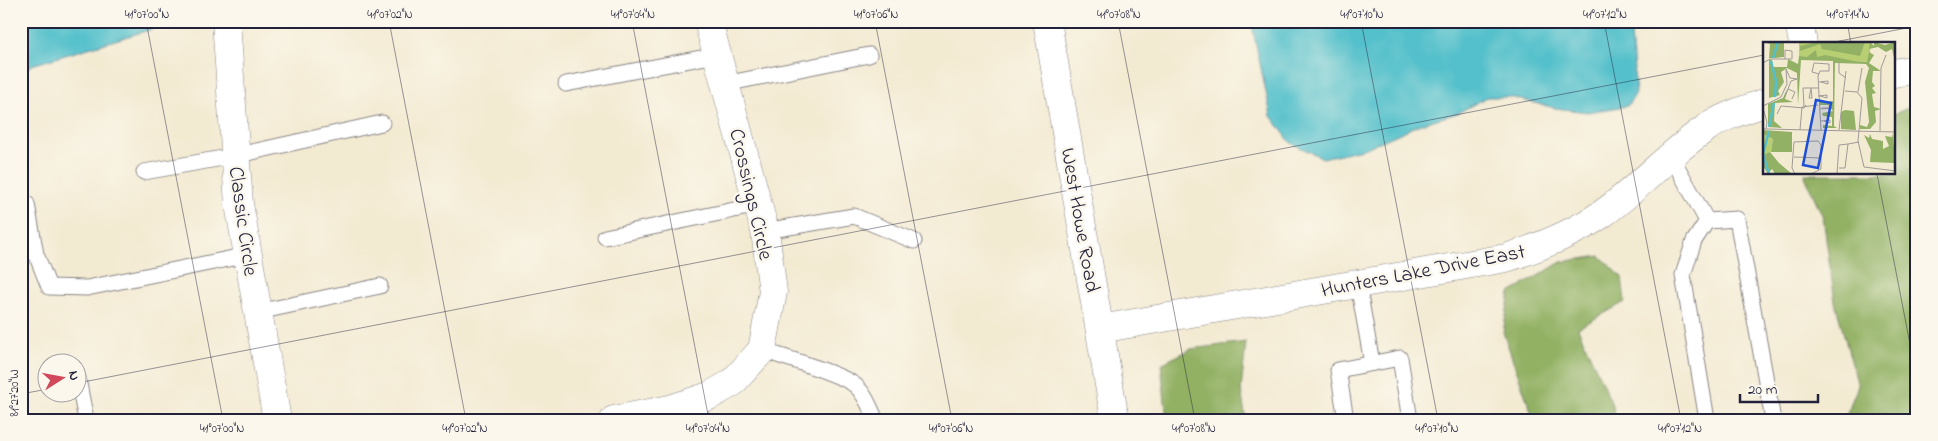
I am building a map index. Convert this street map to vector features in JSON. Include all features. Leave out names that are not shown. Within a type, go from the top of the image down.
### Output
[{"type":"street","name":"Classic Circle","points":[[226,21],[234,156],[239,204],[277,420]]},
{"type":"street","name":"Crossings Circle","points":[[708,21],[765,231],[773,292],[762,350]]},
{"type":"street","name":"West Howe Road","points":[[1047,21],[1115,420]]},
{"type":"street","points":[[1799,21],[1803,42]]},
{"type":"street","points":[[1896,73],[1917,69]]},
{"type":"street","name":"Hunters Lake Drive East","points":[[1100,329],[1506,258],[1544,246],[1600,215],[1670,154],[1724,117],[1763,103]]},
{"type":"street","points":[[614,420],[670,409],[699,410],[709,396],[732,382],[762,350]]},
{"type":"lane","points":[[566,84],[716,55]]},
{"type":"lane","points":[[725,84],[869,55]]},
{"type":"lane","points":[[144,172],[234,156],[382,123]]},
{"type":"lane","points":[[1670,154],[1707,221]]},
{"type":"lane","points":[[27,204],[36,254],[48,286],[87,288],[248,255]]},
{"type":"lane","points":[[604,237],[758,205]]},
{"type":"lane","points":[[765,231],[854,216],[914,241]]},
{"type":"lane","points":[[1707,221],[1737,219],[1773,420]]},
{"type":"lane","points":[[1707,221],[1694,241],[1682,275],[1707,420]]},
{"type":"lane","points":[[1358,284],[1372,363]]},
{"type":"lane","points":[[258,312],[380,286]]},
{"type":"lane","points":[[762,350],[843,378],[856,385],[865,396],[876,420]]},
{"type":"lane","points":[[1346,420],[1338,370],[1400,358],[1410,420]]},
{"type":"lane","points":[[83,404],[86,420]]},
{"type":"green space","points":[[1917,104],[1917,166],[1909,171],[1917,189],[1917,420],[1844,420],[1858,386],[1835,302],[1823,217],[1804,175],[1896,175],[1896,113]]},
{"type":"green space","points":[[1600,256],[1622,277],[1625,302],[1578,328],[1613,407],[1615,420],[1534,420],[1503,332],[1510,293],[1561,262]]},
{"type":"green space","points":[[1246,342],[1241,390],[1246,420],[1167,420],[1161,364],[1191,349]]},
{"type":"water","points":[[21,21],[172,21],[172,23],[32,65],[21,74]]},
{"type":"water","points":[[1251,21],[1630,21],[1636,94],[1627,106],[1587,112],[1555,108],[1509,97],[1487,97],[1458,113],[1423,123],[1366,148],[1323,158],[1291,143],[1271,116]]}]
